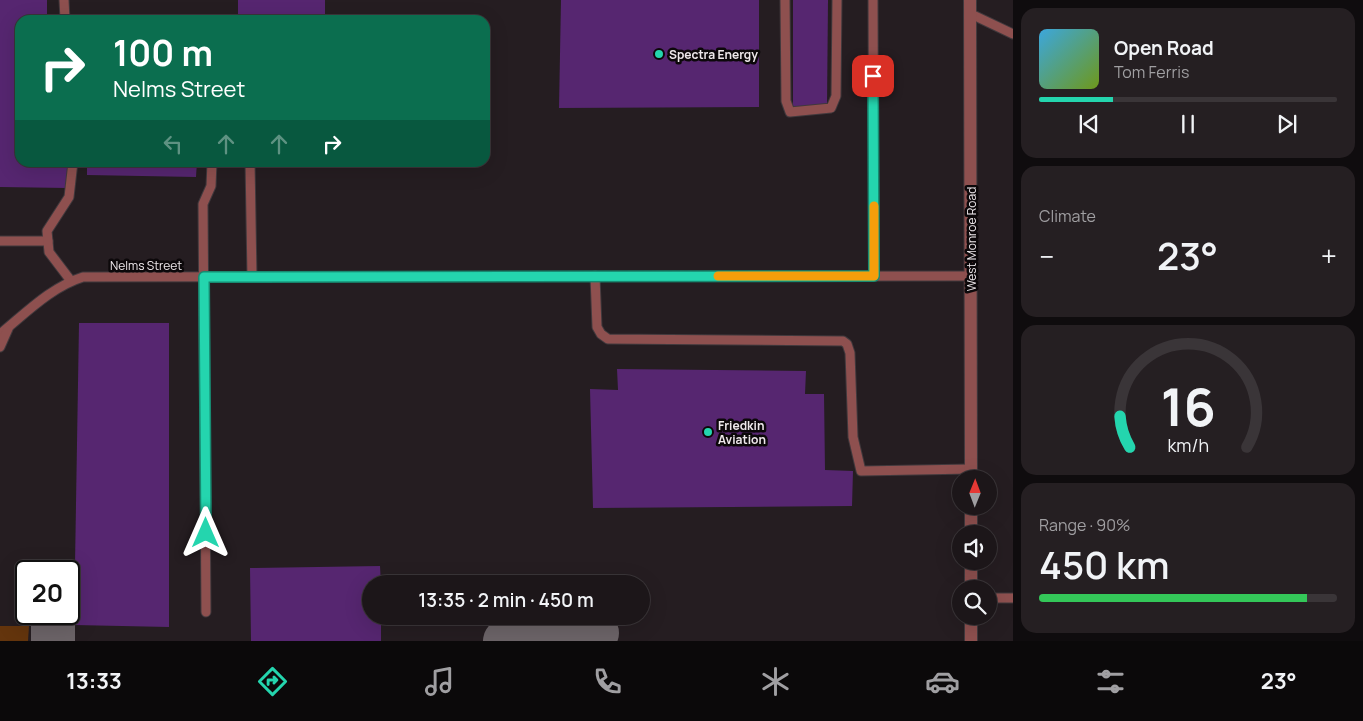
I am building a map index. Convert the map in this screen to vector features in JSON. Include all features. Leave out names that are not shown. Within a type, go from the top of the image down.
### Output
[{"type":"street","name":"West Monroe Road","points":[[970,0],[971,470]]},
{"type":"street","points":[[971,625],[971,641]]},
{"type":"lane","points":[[64,0],[65,15]]},
{"type":"lane","points":[[785,0],[786,101],[790,112],[816,111],[831,108],[836,96],[837,0]]},
{"type":"lane","points":[[873,0],[874,276]]},
{"type":"lane","points":[[970,14],[1013,34]]},
{"type":"lane","points":[[71,281],[48,252],[46,231],[69,197],[72,167]]},
{"type":"lane","points":[[206,612],[203,204],[212,186],[212,167]]},
{"type":"lane","points":[[250,167],[252,277]]},
{"type":"lane","points":[[0,241],[48,241]]},
{"type":"lane","points":[[595,276],[597,327],[600,334],[608,339],[843,342],[847,344],[850,353],[853,437],[861,471],[952,473]]},
{"type":"lane","name":"Nelms Street","points":[[0,334],[46,297],[71,281],[83,278],[971,276]]},
{"type":"lane","points":[[0,347],[8,327]]},
{"type":"lane","points":[[997,598],[1013,598]]},
{"type":"shaded area","points":[[0,626],[29,626],[28,641],[0,641]]},
{"type":"building","points":[[0,0],[47,0],[47,15],[15,15],[15,167],[67,167],[67,188],[0,187]]},
{"type":"building","points":[[238,0],[325,0],[325,15],[238,15]]},
{"type":"building","name":"Spectra Energy","points":[[561,0],[759,0],[759,107],[559,108]]},
{"type":"building","points":[[793,0],[828,0],[827,106],[793,106]]},
{"type":"building","points":[[87,167],[197,167],[196,177],[87,175]]},
{"type":"building","points":[[79,323],[169,323],[169,627],[74,625],[80,625],[80,560],[75,560]]},
{"type":"building","name":"Friedkin Aviation","points":[[617,369],[806,371],[805,394],[824,394],[825,470],[853,471],[852,506],[593,508],[590,389],[618,390]]},
{"type":"building","points":[[380,566],[380,575],[362,575],[362,625],[381,625],[381,641],[251,641],[250,568]]},
{"type":"taxiway","points":[[53,625],[53,641]]},
{"type":"taxiway","points":[[505,641],[521,633],[597,633]]},
{"type":"slow traffic","points":[[718,276],[874,276],[874,206]]},
{"type":"place","name":"Spectra Energy","points":[[659,54]]},
{"type":"place","name":"Friedkin Aviation","points":[[708,432]]},
{"type":"route","points":[[206,533],[204,277],[874,276],[873,76]]}]
